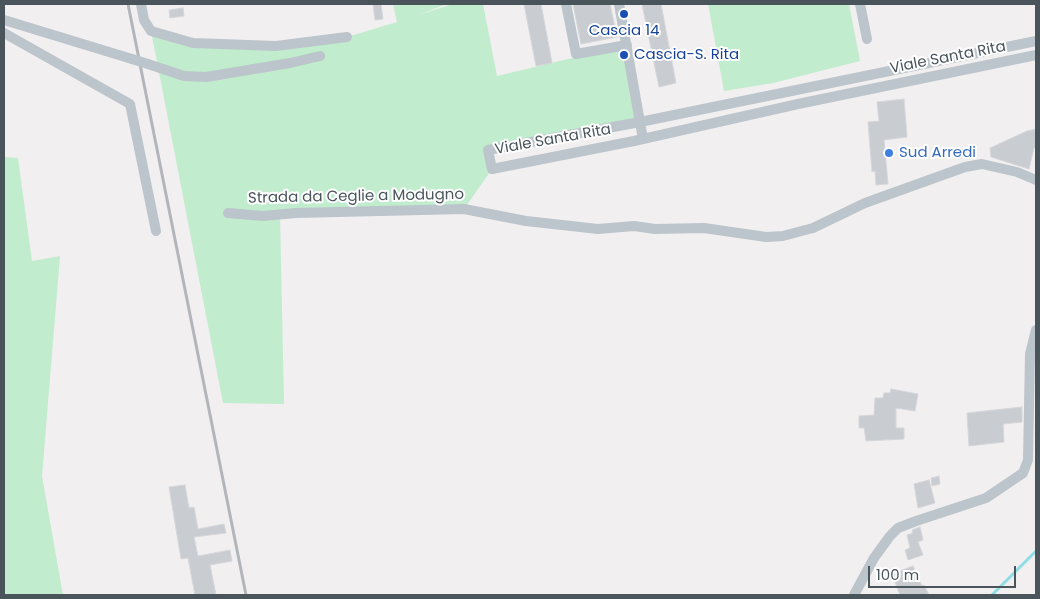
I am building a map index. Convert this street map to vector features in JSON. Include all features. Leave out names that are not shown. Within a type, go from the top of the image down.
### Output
[{"type":"street","points":[[141,4],[144,20],[151,31],[193,44],[276,46],[347,37]]},
{"type":"street","points":[[566,4],[576,54],[627,45]]},
{"type":"street","points":[[619,4],[643,139]]},
{"type":"street","points":[[860,4],[867,39]]},
{"type":"street","points":[[4,20],[184,76],[206,76],[290,63],[320,56]]},
{"type":"street","points":[[4,33],[130,104],[156,231]]},
{"type":"street","name":"Viale Santa Rita","points":[[1036,41],[640,122],[488,150],[492,169],[643,139],[796,104],[1036,56]]},
{"type":"street","points":[[794,90],[796,104]]},
{"type":"street","name":"Strada da Ceglie a Modugno","points":[[228,213],[263,216],[306,213],[464,209],[526,221],[598,229],[634,226],[655,229],[704,228],[766,237],[783,236],[813,228],[865,203],[965,167],[982,164],[1017,172],[1036,180]]},
{"type":"street","points":[[854,595],[874,558],[898,528],[986,498],[1023,473],[1028,460],[1030,354],[1036,330]]},
{"type":"green space","points":[[393,4],[447,4],[418,15],[453,4],[483,4],[497,76],[627,45],[640,122],[488,150],[492,169],[464,209],[280,215],[284,404],[223,403],[151,31],[193,43],[276,46],[347,37],[397,22]]},
{"type":"green space","points":[[708,4],[849,4],[860,61],[773,83],[724,91]]},
{"type":"green space","points":[[4,157],[18,158],[32,261],[60,256],[42,476],[63,595],[4,595]]},
{"type":"building","points":[[373,4],[381,4],[383,19],[375,20]]},
{"type":"building","points":[[524,4],[541,4],[552,63],[536,66]]},
{"type":"building","points":[[573,4],[610,4],[617,37],[581,44]]},
{"type":"building","points":[[642,4],[661,4],[676,83],[659,87]]},
{"type":"building","points":[[183,8],[184,16],[170,18],[169,10]]},
{"type":"building","points":[[904,99],[907,137],[884,140],[888,184],[876,185],[875,171],[872,172],[868,122],[879,121],[877,102]]},
{"type":"building","points":[[1036,129],[1036,147],[1034,148],[1029,169],[991,157],[990,148],[1027,131]]},
{"type":"building","points":[[891,389],[918,394],[915,411],[896,408],[896,428],[904,428],[904,439],[866,441],[864,428],[859,428],[859,416],[874,415],[875,398],[883,398],[884,393],[890,393]]},
{"type":"building","points":[[1022,407],[1022,422],[1003,424],[1004,442],[969,446],[967,413]]},
{"type":"building","points":[[939,476],[940,484],[932,486],[931,478]]},
{"type":"building","points":[[929,480],[935,503],[918,508],[914,484]]},
{"type":"building","points":[[185,485],[189,508],[194,507],[198,529],[224,524],[226,533],[194,537],[198,556],[230,550],[232,561],[210,565],[216,595],[195,595],[188,558],[181,559],[169,487]]},
{"type":"building","points":[[920,527],[923,540],[918,542],[923,555],[908,560],[905,550],[910,548],[907,535],[913,533],[912,530]]},
{"type":"building","points":[[913,566],[922,586],[924,585],[929,595],[900,595],[892,574]]},
{"type":"waterway","points":[[992,595],[1036,551]]},
{"type":"railway","points":[[128,4],[246,595]]},
{"type":"place","name":"Cascia 14","points":[[624,14]]},
{"type":"place","name":"Cascia-S. Rita","points":[[624,55]]},
{"type":"place","name":"Sud Arredi","points":[[889,153]]}]
